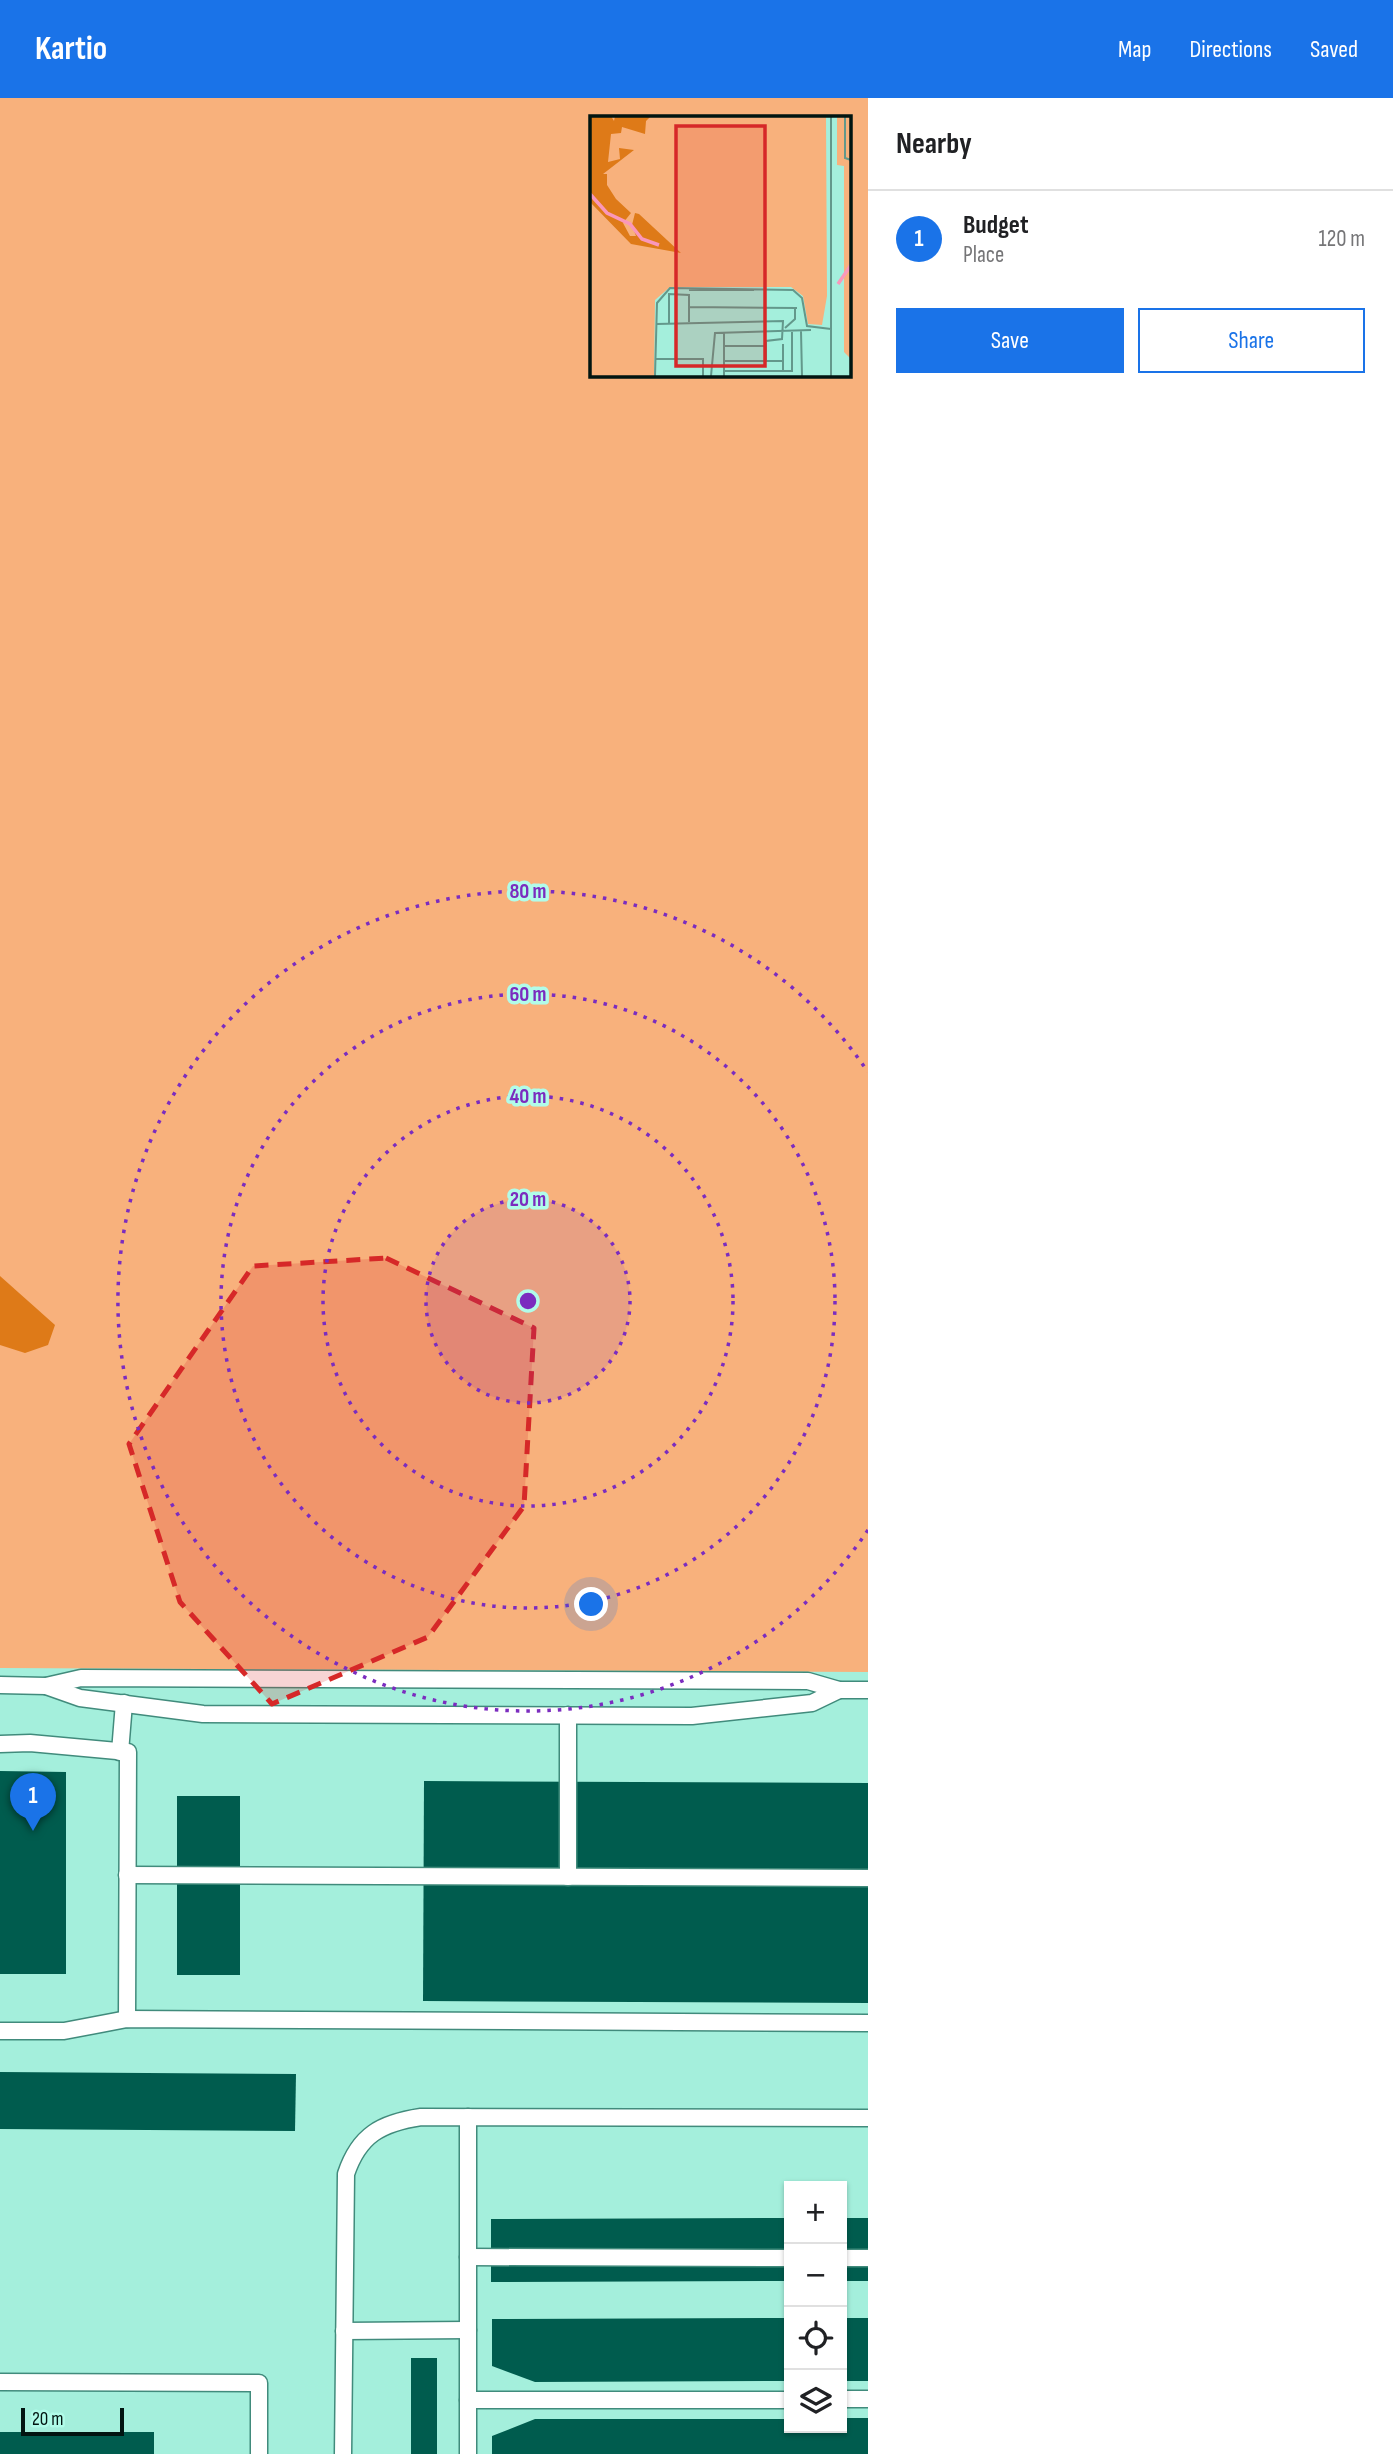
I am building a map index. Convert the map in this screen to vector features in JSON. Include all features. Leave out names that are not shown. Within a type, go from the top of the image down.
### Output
[{"type":"lane","points":[[0,1685],[46,1686],[81,1678],[808,1681],[839,1690],[868,1690]]},
{"type":"lane","points":[[46,1686],[80,1698],[203,1714],[692,1716],[812,1703],[839,1690]]},
{"type":"lane","points":[[120,1752],[124,1703]]},
{"type":"lane","points":[[568,1715],[568,1877]]},
{"type":"lane","points":[[0,1744],[30,1743],[128,1752],[127,2019]]},
{"type":"lane","points":[[127,1875],[868,1878]]},
{"type":"lane","points":[[0,2031],[64,2031],[127,2019],[868,2023]]},
{"type":"lane","points":[[343,2454],[346,2174],[352,2157],[364,2140],[378,2129],[399,2120],[421,2117],[868,2118]]},
{"type":"lane","points":[[468,2117],[468,2454]]},
{"type":"lane","points":[[468,2257],[784,2258]]},
{"type":"lane","points":[[847,2258],[868,2258]]},
{"type":"lane","points":[[344,2330],[468,2330]]},
{"type":"lane","points":[[0,2382],[259,2383],[259,2454]]},
{"type":"lane","points":[[847,2399],[868,2399]]},
{"type":"lane","points":[[468,2400],[784,2400]]},
{"type":"highlighted area","points":[[386,1258],[534,1328],[524,1506],[428,1637],[272,1704],[180,1602],[129,1444],[253,1266]]},
{"type":"shaded area","points":[[0,98],[868,98],[868,1672],[0,1668]]},
{"type":"shaded area","points":[[0,1276],[55,1325],[48,1345],[25,1353],[0,1345]]},
{"type":"building","points":[[0,1771],[66,1772],[66,1974],[0,1974]]},
{"type":"building","points":[[424,1781],[868,1783],[868,2003],[423,2001]]},
{"type":"building","points":[[177,1796],[240,1796],[240,1975],[177,1975]]},
{"type":"building","points":[[0,2072],[296,2074],[295,2131],[0,2129]]},
{"type":"building","points":[[784,2218],[784,2281],[491,2282],[491,2219]]},
{"type":"building","points":[[847,2218],[868,2218],[868,2281],[847,2281]]},
{"type":"building","points":[[784,2318],[784,2381],[535,2382],[492,2366],[492,2319]]},
{"type":"building","points":[[847,2318],[868,2318],[868,2381],[847,2381]]},
{"type":"building","points":[[411,2358],[437,2358],[437,2454],[411,2454]]},
{"type":"building","points":[[847,2418],[868,2418],[868,2454],[492,2454],[492,2436],[535,2419],[784,2419],[784,2433],[847,2433]]},
{"type":"building","points":[[0,2432],[154,2432],[154,2454],[0,2454]]},
{"type":"place","name":"Budget","points":[[33,1831]]}]
